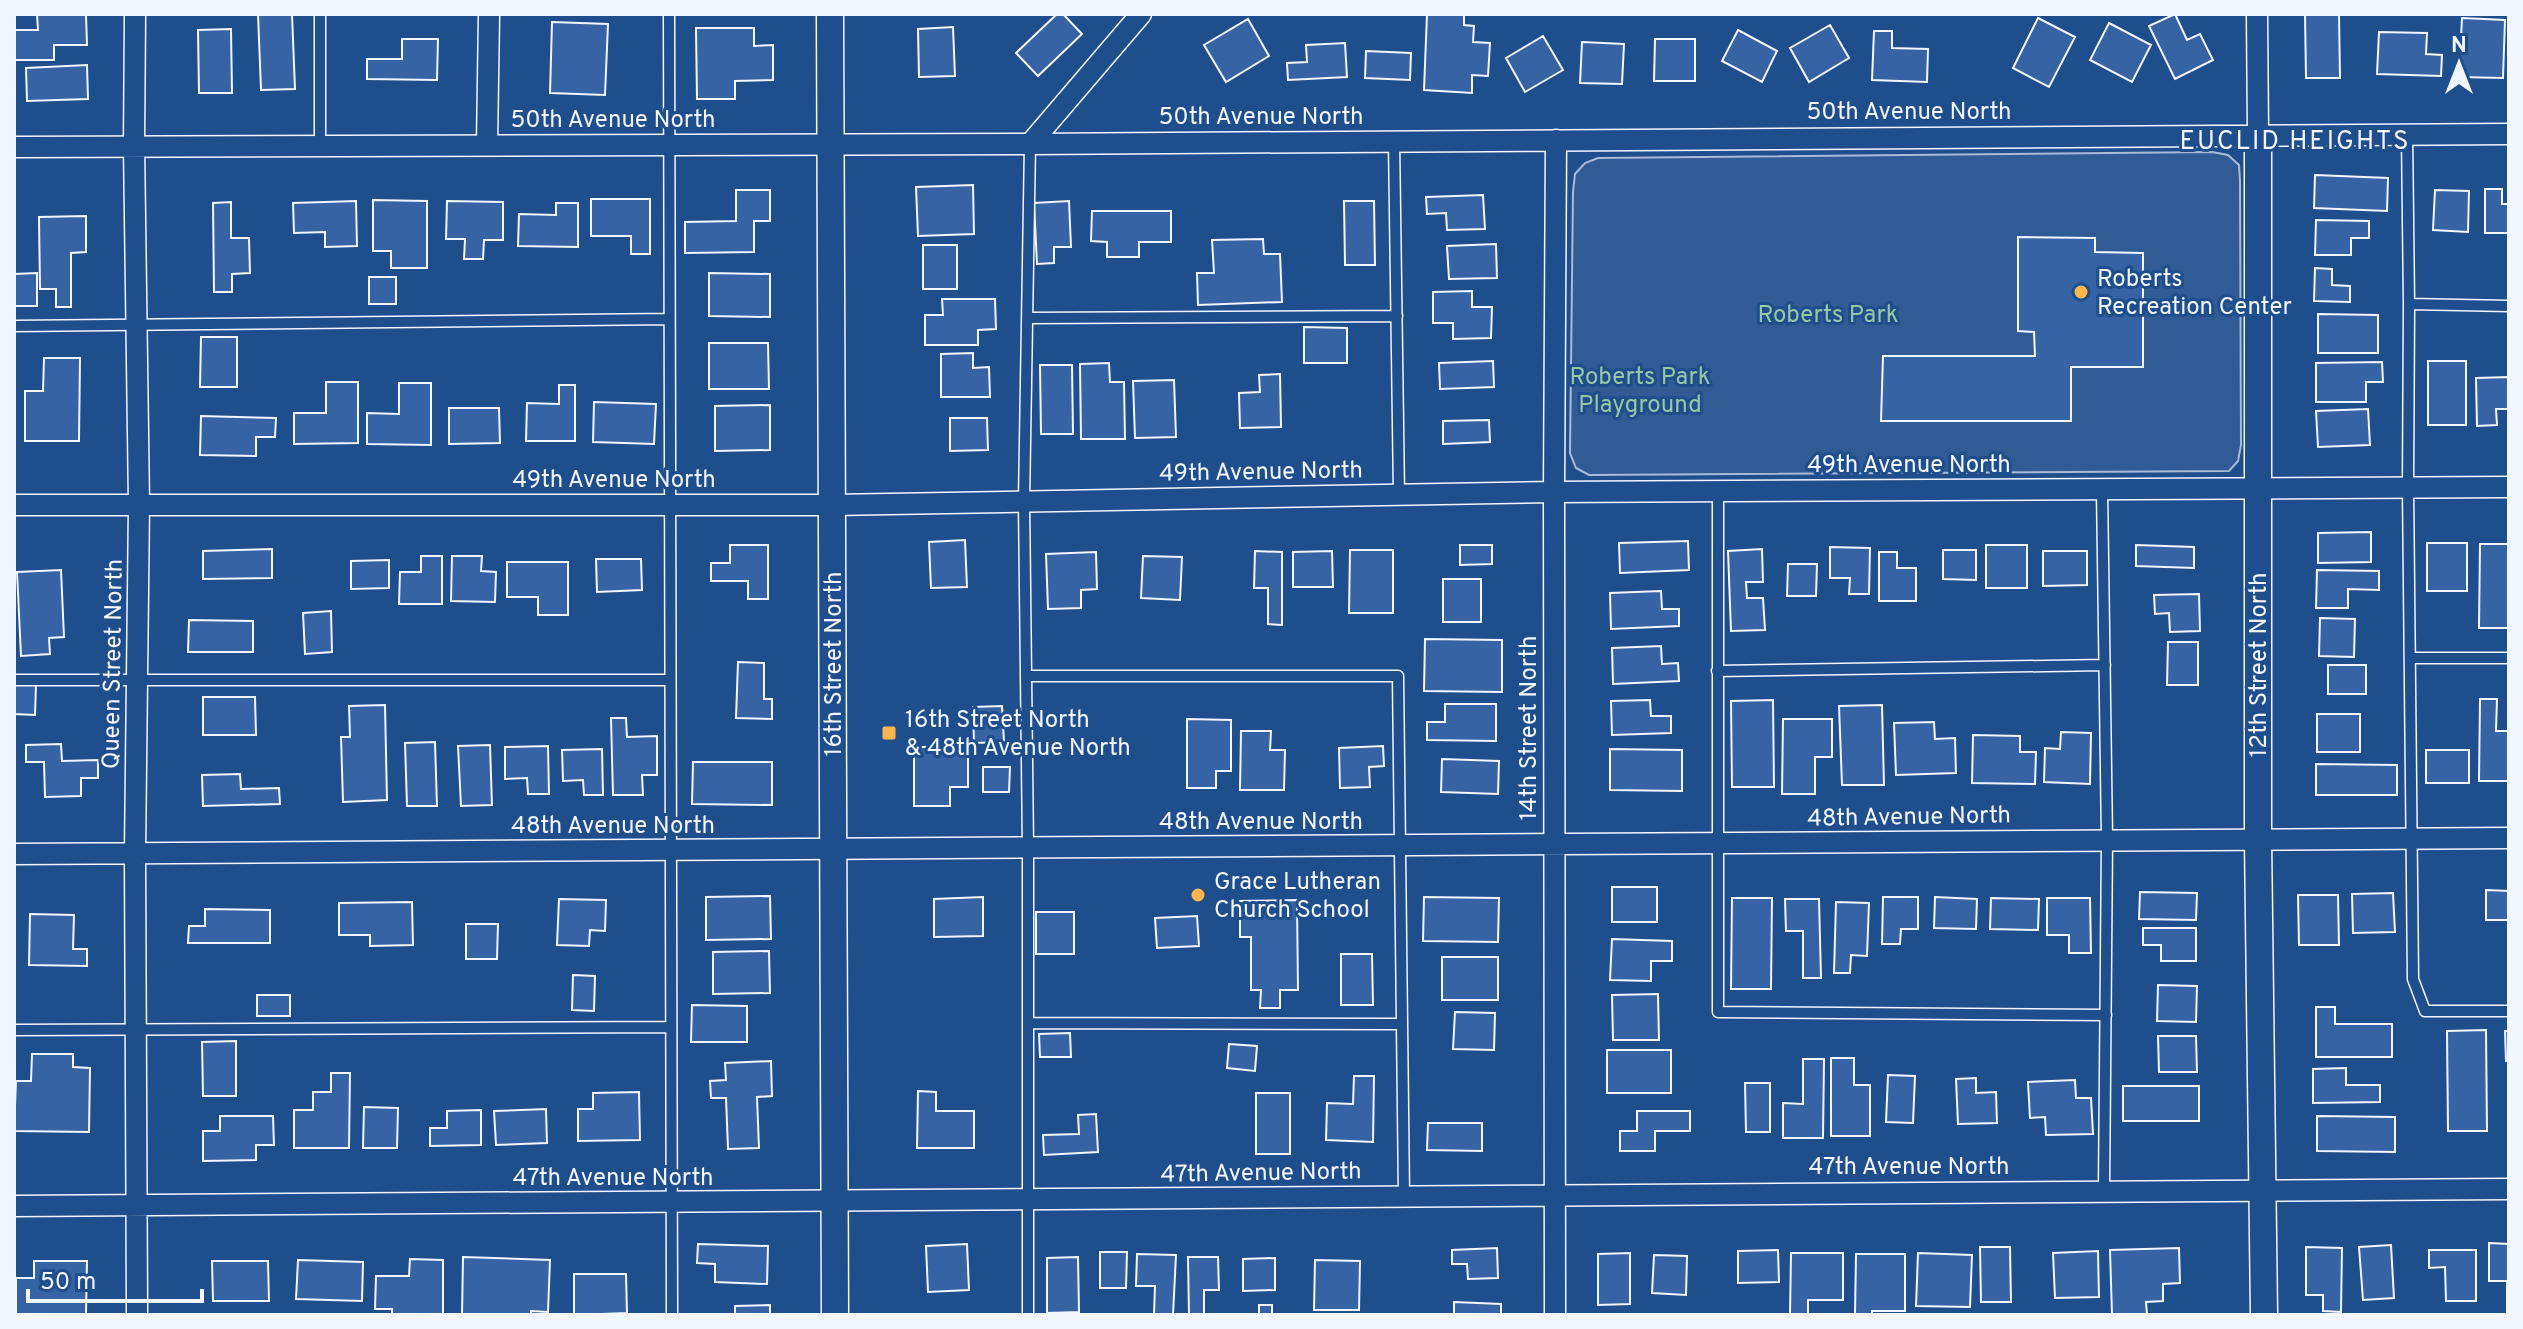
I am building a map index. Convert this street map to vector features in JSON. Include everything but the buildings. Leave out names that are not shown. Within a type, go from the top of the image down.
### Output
[{"type":"street","name":"Queen Street North","points":[[135,14],[139,504],[135,853],[137,1315]]},
{"type":"street","points":[[487,145],[489,14]]},
{"type":"street","name":"16th Street North","points":[[830,14],[835,1315]]},
{"type":"street","points":[[1030,144],[1141,14]]},
{"type":"street","name":"12th Street North","points":[[2257,14],[2258,839],[2264,1315]]},
{"type":"street","name":"50th Avenue North","points":[[14,147],[2509,134]]},
{"type":"street","name":"14th Street North","points":[[1555,1315],[1556,140]]},
{"type":"street","name":"49th Avenue North","points":[[14,505],[832,505],[1554,492],[2509,487]]},
{"type":"street","name":"48th Avenue North","points":[[14,854],[2509,838]]},
{"type":"street","name":"47th Avenue North","points":[[14,1206],[2509,1189]]},
{"type":"lane","points":[[320,14],[320,146]]},
{"type":"lane","points":[[669,14],[672,1315]]},
{"type":"lane","points":[[2407,134],[2413,979],[2425,1011],[2509,1011]]},
{"type":"lane","points":[[1394,141],[1399,495]]},
{"type":"lane","points":[[1028,1315],[1024,501],[1030,144]]},
{"type":"lane","points":[[2409,304],[2509,306]]},
{"type":"lane","points":[[1027,318],[1397,316]]},
{"type":"lane","points":[[14,326],[669,319]]},
{"type":"lane","points":[[2102,489],[2107,840],[2104,1190]]},
{"type":"lane","points":[[1718,491],[1718,1012],[2106,1015]]},
{"type":"lane","points":[[2410,658],[2509,658]]},
{"type":"lane","points":[[1717,671],[2105,665]]},
{"type":"lane","points":[[1026,676],[1398,676],[1404,1197]]},
{"type":"lane","points":[[14,680],[670,680]]},
{"type":"lane","points":[[1028,1023],[1401,1024]]},
{"type":"lane","points":[[14,1030],[671,1027]]},
{"type":"shaded area","name":"Roberts Park","points":[[2212,152],[2228,155],[2239,165],[2240,181],[2241,445],[2238,461],[2229,471],[1589,475],[1576,468],[1570,453],[1573,192],[1575,174],[1585,163],[1598,158]]},
{"type":"place","name":"Roberts Recreation Center","points":[[2081,292]]},
{"type":"place","name":"16th Street North & 48th Avenue North","points":[[889,733]]},
{"type":"place","name":"Grace Lutheran Church School","points":[[1198,895]]},
{"type":"district","name":"EUCLID HEIGHTS","points":[[2295,140]]},
{"type":"park label","name":"Roberts Park Playground","points":[[1640,390]]}]
